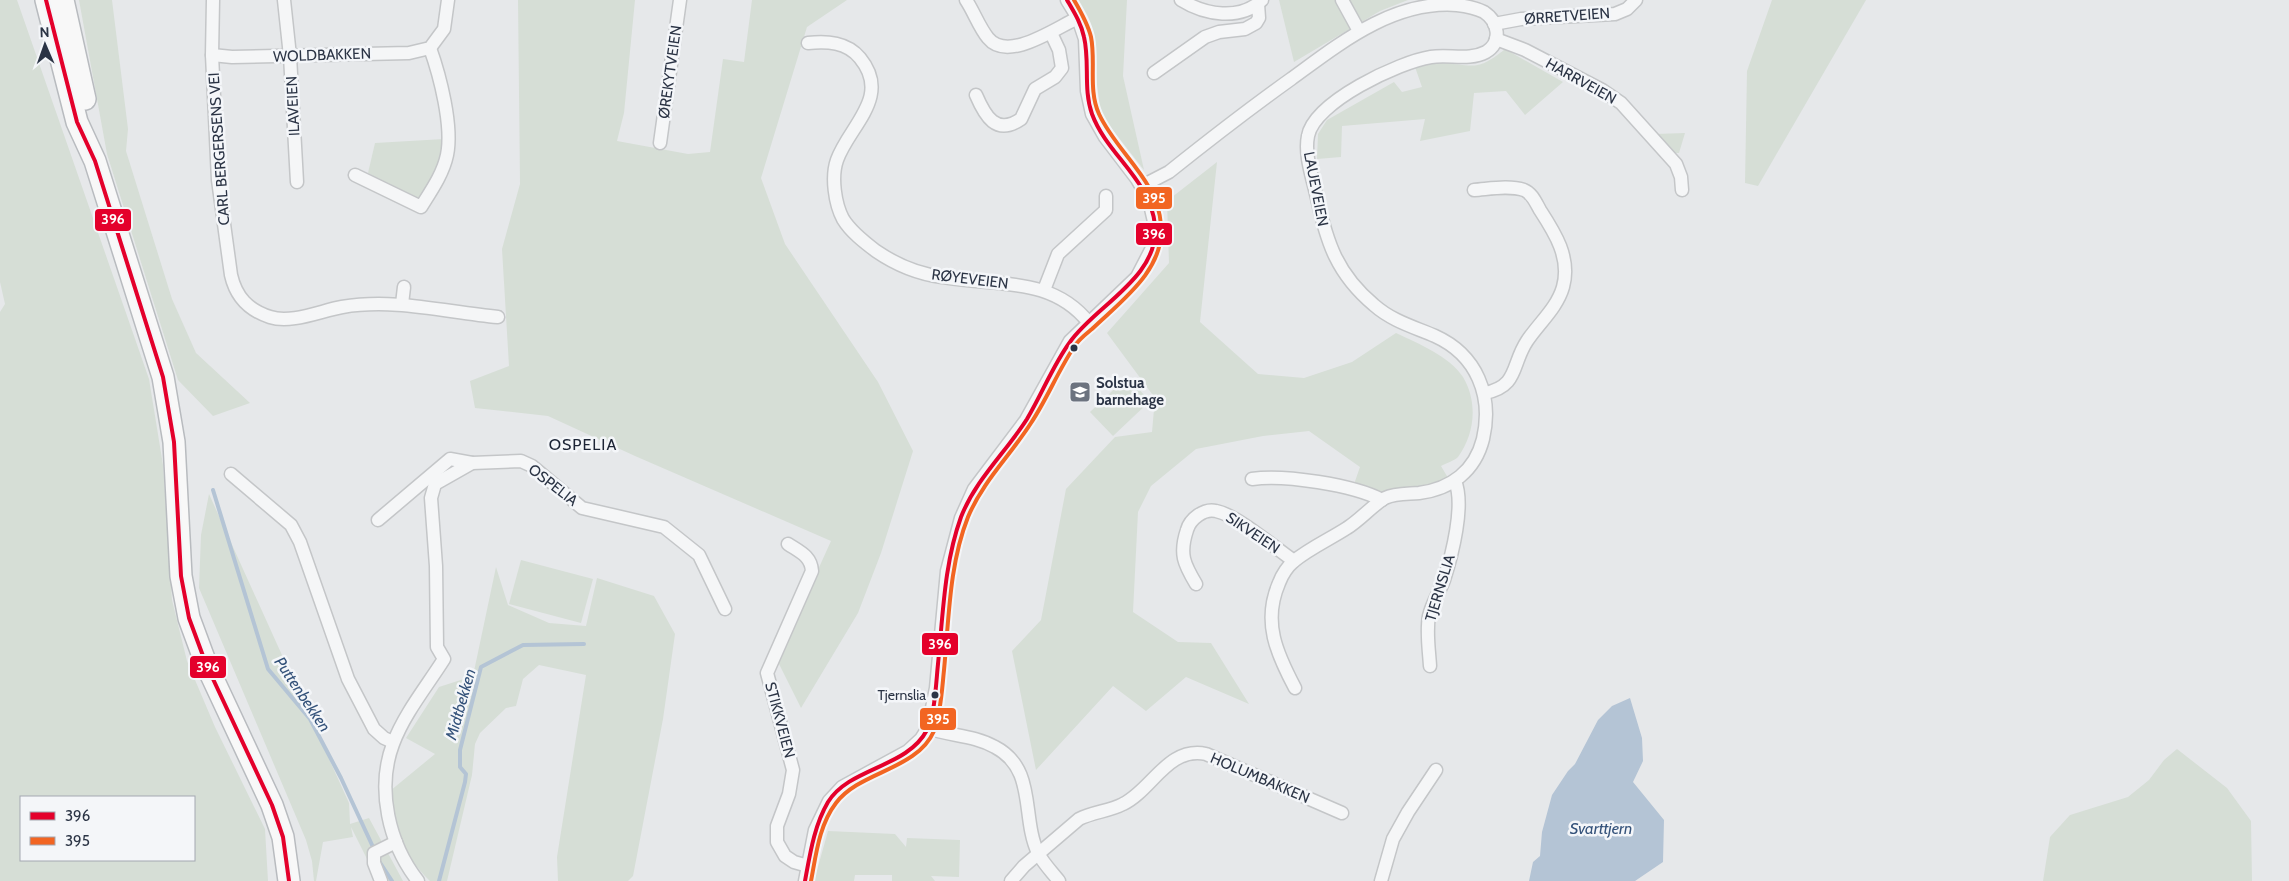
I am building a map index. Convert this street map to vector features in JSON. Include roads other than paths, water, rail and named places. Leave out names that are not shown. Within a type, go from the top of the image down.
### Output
[{"type":"highway","points":[[46,0],[78,122],[95,161],[167,392],[176,456],[180,562],[186,611],[203,655],[272,805],[283,837],[288,881]]},
{"type":"highway","points":[[63,0],[90,120],[95,161]]},
{"type":"street","name":"CARL BERGERSENS VEI","points":[[213,0],[212,55],[218,180],[231,275],[234,288],[242,302],[255,311],[272,318],[289,318],[363,304],[402,304],[453,313],[498,317]]},
{"type":"street","name":"ILAVEIEN","points":[[284,0],[290,56],[297,182]]},
{"type":"street","points":[[355,174],[421,207],[442,171],[448,154],[448,138],[442,84],[430,48],[444,29],[448,0]]},
{"type":"street","name":"ØREKYTVEIEN","points":[[660,143],[680,0]]},
{"type":"street","points":[[966,0],[988,38],[998,45],[1015,46],[1030,42],[1078,18]]},
{"type":"street","points":[[805,881],[820,819],[835,794],[849,783],[908,751],[921,739],[928,728],[936,688],[947,570],[961,518],[981,478],[1026,420],[1066,348],[1137,276],[1150,253],[1155,232],[1152,206],[1142,186],[1105,137],[1092,114],[1087,91],[1084,40],[1078,18],[1067,0]]},
{"type":"street","points":[[1154,73],[1205,37],[1252,26],[1259,18],[1260,2],[1239,12],[1221,14],[1205,11],[1181,0]]},
{"type":"street","points":[[1342,0],[1359,31]]},
{"type":"street","name":"ØRRETVEIEN","points":[[1494,24],[1521,19],[1616,14],[1627,9],[1636,0]]},
{"type":"street","points":[[1142,186],[1169,172],[1259,102],[1359,31],[1383,19],[1436,4],[1458,5],[1476,9],[1486,14],[1494,24],[1496,39]]},
{"type":"street","points":[[976,95],[984,114],[990,121],[1006,125],[1021,119],[1035,89],[1055,77],[1062,68],[1059,50],[1051,32]]},
{"type":"street","name":"HARRVEIEN","points":[[1496,39],[1525,50],[1602,90],[1621,103],[1676,164],[1681,177],[1682,190]]},
{"type":"street","name":"LAUEVEIEN","points":[[1382,500],[1396,495],[1433,491],[1455,481],[1470,468],[1482,444],[1485,426],[1485,393],[1475,370],[1453,346],[1434,336],[1396,321],[1380,311],[1344,274],[1334,257],[1326,237],[1307,147],[1308,134],[1312,123],[1325,108],[1382,74],[1411,61],[1432,56],[1464,57],[1478,55],[1488,50],[1496,39]]},
{"type":"street","name":"RØYEVEIEN","points":[[808,43],[834,43],[847,47],[863,62],[871,83],[872,94],[868,106],[840,154],[835,169],[838,207],[856,235],[888,258],[929,275],[1044,290],[1068,302],[1093,319]]},
{"type":"street","name":"WOLDBAKKEN","points":[[212,55],[232,57],[408,53],[430,48]]},
{"type":"street","points":[[1474,190],[1521,189],[1529,193],[1562,248],[1565,265],[1560,295],[1521,351],[1510,380],[1501,389],[1485,393]]},
{"type":"street","points":[[1044,290],[1058,254],[1106,210],[1106,196]]},
{"type":"street","points":[[402,304],[404,287]]},
{"type":"street","points":[[378,520],[450,459],[472,463]]},
{"type":"street","name":"OSPELIA","points":[[418,881],[396,842],[388,817],[386,789],[388,762],[394,742],[444,659],[437,647],[436,566],[431,498],[435,484],[472,463],[521,461],[532,466],[582,508],[664,527],[699,554],[725,609]]},
{"type":"street","points":[[232,474],[291,525],[300,542],[348,679],[374,729],[384,738],[394,742]]},
{"type":"street","points":[[1252,478],[1266,476],[1294,478],[1361,492],[1382,500]]},
{"type":"street","name":"TJERNSLIA","points":[[1430,666],[1428,628],[1430,613],[1445,577],[1459,506],[1459,493],[1455,481]]},
{"type":"street","name":"SIKVEIEN","points":[[1295,688],[1277,654],[1270,626],[1275,592],[1286,570],[1294,561],[1358,522],[1382,500]]},
{"type":"street","name":"SIKVEIEN","points":[[1196,584],[1184,563],[1183,545],[1188,527],[1198,516],[1206,511],[1215,510],[1230,516],[1294,561]]},
{"type":"street","name":"STIKKVEIEN","points":[[788,544],[808,558],[811,562],[812,571],[768,673],[793,770],[789,794],[778,822],[776,837],[778,847],[785,856],[794,862],[808,866]]},
{"type":"street","points":[[928,728],[984,742],[1008,756],[1019,770],[1026,788],[1038,854],[1059,881]]},
{"type":"street","name":"HOLUMBAKKEN","points":[[1011,881],[1038,854],[1080,819],[1123,804],[1138,794],[1165,767],[1182,756],[1198,752],[1342,813]]},
{"type":"street","points":[[1381,881],[1393,839],[1408,812],[1436,770]]},
{"type":"street","points":[[381,881],[374,863],[374,853],[396,842]]},
{"type":"water","name":"Svarttjern","points":[[1630,698],[1642,738],[1643,761],[1633,782],[1664,820],[1663,862],[1635,881],[1529,881],[1533,862],[1540,856],[1542,832],[1552,795],[1575,764],[1598,720],[1612,706]]},
{"type":"waterway","name":"Puttenbekken","points":[[213,490],[268,669],[310,719],[341,778],[373,847]]},
{"type":"waterway","name":"Midtbekken","points":[[439,881],[465,782],[466,774],[460,767],[460,750],[481,667],[523,645],[584,644]]},
{"type":"waterway","name":"Puttenbekken","points":[[379,861],[392,881]]},
{"type":"place","name":"Solstua barnehage","points":[[1080,392]]},
{"type":"place","name":"Tjernslia","points":[[935,695]]},
{"type":"district","name":"OSPELIA","points":[[583,444]]}]
